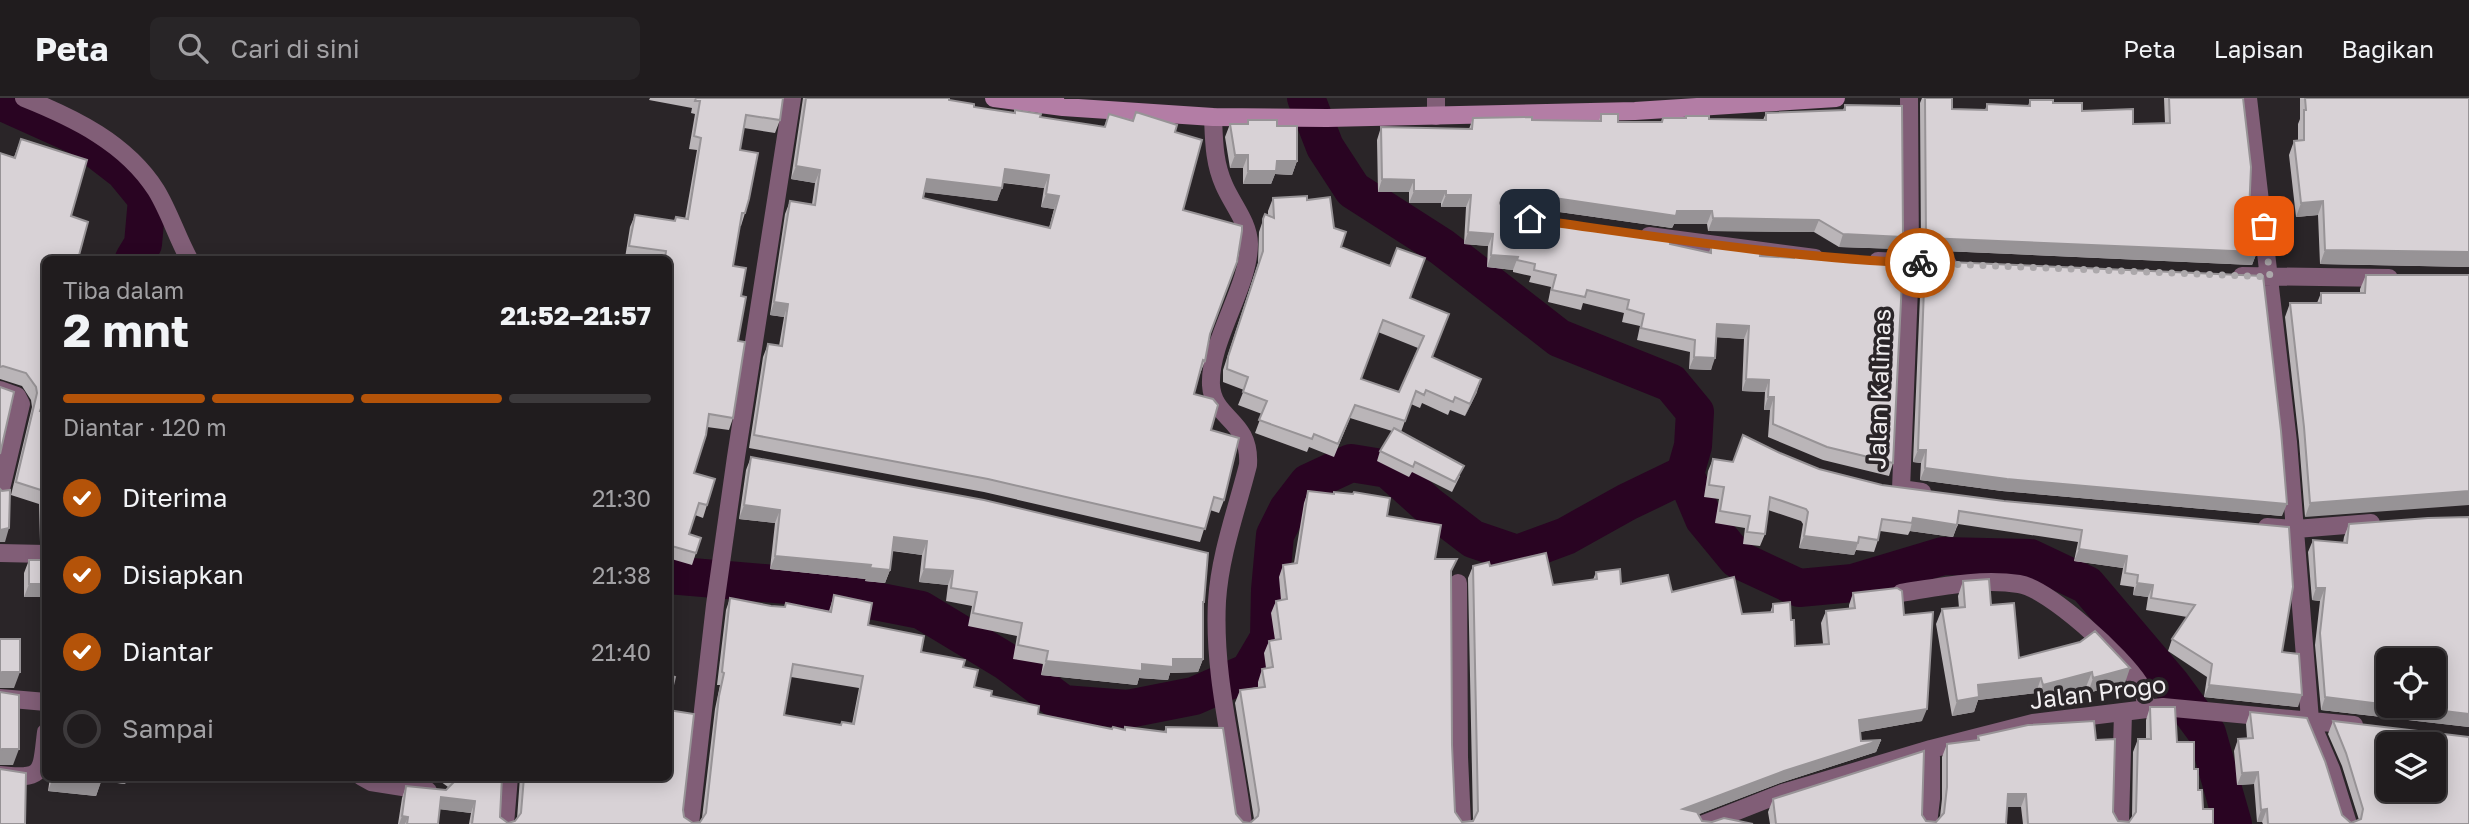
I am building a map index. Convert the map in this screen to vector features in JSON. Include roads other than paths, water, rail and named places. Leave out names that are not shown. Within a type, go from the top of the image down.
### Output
[{"type":"street","points":[[24,98],[99,134],[140,168],[157,191],[188,256]]},
{"type":"street","points":[[690,824],[715,605],[724,544],[742,458],[792,98]]},
{"type":"street","points":[[993,98],[1063,107],[1213,117],[1326,118],[1436,107],[1635,111],[1836,98]]},
{"type":"street","name":"Jalan Kalimas","points":[[1909,98],[1910,263],[1901,489],[1938,494]]},
{"type":"street","points":[[2248,98],[2296,529],[2310,720],[2331,769],[2348,824]]},
{"type":"street","points":[[1213,117],[1216,161],[1224,186],[1244,223],[1249,243],[1243,272],[1216,355],[1212,385],[1217,403],[1244,435],[1249,451],[1244,479],[1216,557],[1217,668],[1243,824]]},
{"type":"street","points":[[1626,232],[1707,245],[1836,259]]},
{"type":"street","points":[[1860,260],[1965,265]]},
{"type":"street","points":[[2229,275],[2407,278]]},
{"type":"street","points":[[0,390],[17,397],[21,404],[0,493]]},
{"type":"street","points":[[1882,486],[1901,489]]},
{"type":"street","points":[[2255,526],[2296,529],[2385,522]]},
{"type":"street","points":[[0,553],[42,554]]},
{"type":"street","points":[[1901,593],[1970,583],[2007,582],[2026,585],[2066,611],[2129,669],[2155,708]]},
{"type":"street","points":[[1458,583],[1462,824]]},
{"type":"street","points":[[0,698],[42,702]]},
{"type":"street","name":"Jalan Progo","points":[[1704,824],[1783,793],[1931,749],[2033,723],[2155,708],[2230,711],[2376,727]]},
{"type":"street","points":[[2120,824],[2123,712]]},
{"type":"street","points":[[1928,824],[1931,749]]},
{"type":"street","points":[[0,775],[28,776],[35,774],[42,764]]},
{"type":"street","points":[[369,781],[438,792]]},
{"type":"street","points":[[505,824],[509,781]]},
{"type":"waterway","points":[[1306,98],[1325,147],[1353,190],[1442,247],[1559,338],[1671,383],[1695,412],[1693,446],[1685,474],[1704,519],[1737,559],[1799,588],[1853,583],[1943,556],[2030,558],[2087,585],[2171,684],[2207,733],[2233,824]]},
{"type":"waterway","points":[[0,101],[80,137],[124,171],[147,199],[143,244],[136,256]]},
{"type":"waterway","points":[[672,575],[799,586],[921,610],[1007,662],[1063,704],[1128,709],[1194,696],[1249,672],[1269,638],[1275,535],[1288,509],[1308,483],[1351,463],[1388,469],[1427,504],[1473,539],[1517,554],[1566,536],[1685,474]]}]
